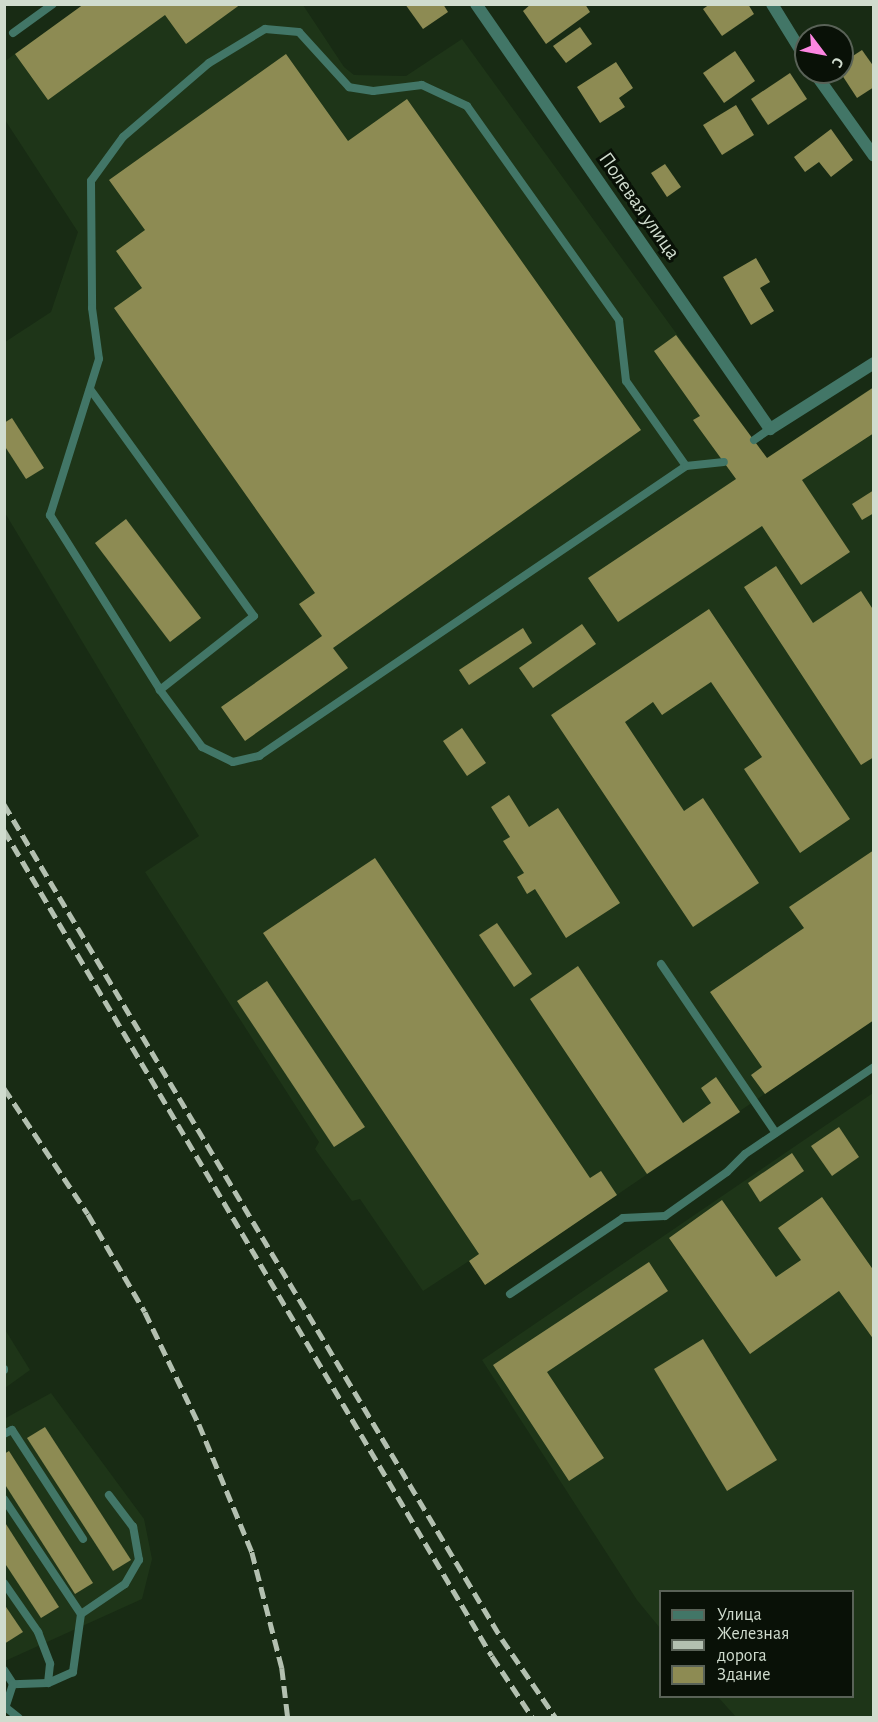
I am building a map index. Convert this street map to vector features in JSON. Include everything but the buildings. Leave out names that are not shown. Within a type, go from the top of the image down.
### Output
[{"type":"street","name":"Полевая улица","points":[[476,4],[770,429]]},
{"type":"street","points":[[772,4],[794,40]]},
{"type":"street","points":[[822,84],[873,156]]},
{"type":"street","points":[[770,429],[873,363]]},
{"type":"lane","points":[[13,33],[54,4]]},
{"type":"lane","points":[[686,466],[626,381],[619,320],[467,106],[422,85],[373,91],[349,87],[299,32],[265,29],[209,63],[123,137],[91,181],[92,308],[99,359],[50,514],[160,690],[202,747],[233,762],[259,756],[686,466],[724,462]]},
{"type":"lane","points":[[90,388],[254,616],[160,690]]},
{"type":"lane","points":[[754,440],[770,429]]},
{"type":"lane","points":[[661,964],[776,1133]]},
{"type":"lane","points":[[510,1294],[623,1218],[665,1215],[776,1133],[873,1067]]},
{"type":"lane","points":[[4,1434],[12,1430],[83,1539]]},
{"type":"lane","points":[[81,1614],[126,1584],[139,1560],[133,1527],[110,1495]]},
{"type":"lane","points":[[4,1499],[81,1614],[73,1672],[48,1683],[13,1684]]},
{"type":"lane","points":[[4,1583],[38,1632],[50,1664],[48,1683]]},
{"type":"lane","points":[[4,1670],[13,1684]]},
{"type":"lane","points":[[13,1684],[5,1706],[19,1718]]},
{"type":"shaded area","points":[[84,4],[303,5],[344,67],[354,75],[406,76],[462,39],[767,458],[873,387],[873,1020],[485,1285],[469,1261],[423,1291],[360,1199],[352,1201],[315,1149],[319,1142],[145,872],[199,836],[5,513],[5,342],[51,312],[78,232],[5,120],[5,61]]},
{"type":"shaded area","points":[[873,1093],[873,1717],[736,1717],[719,1698],[854,1698],[854,1590],[659,1590],[659,1627],[637,1600],[482,1360]]},
{"type":"shaded area","points":[[4,1328],[30,1370],[5,1388],[4,1388]]},
{"type":"shaded area","points":[[51,1393],[144,1519],[152,1559],[142,1599],[5,1661],[4,1419]]},
{"type":"railway","points":[[4,804],[502,1639],[556,1718]]},
{"type":"railway","points":[[4,830],[492,1656],[533,1718]]},
{"type":"railway","points":[[4,1088],[88,1214],[145,1312],[199,1424],[252,1552],[282,1668],[288,1718]]}]
